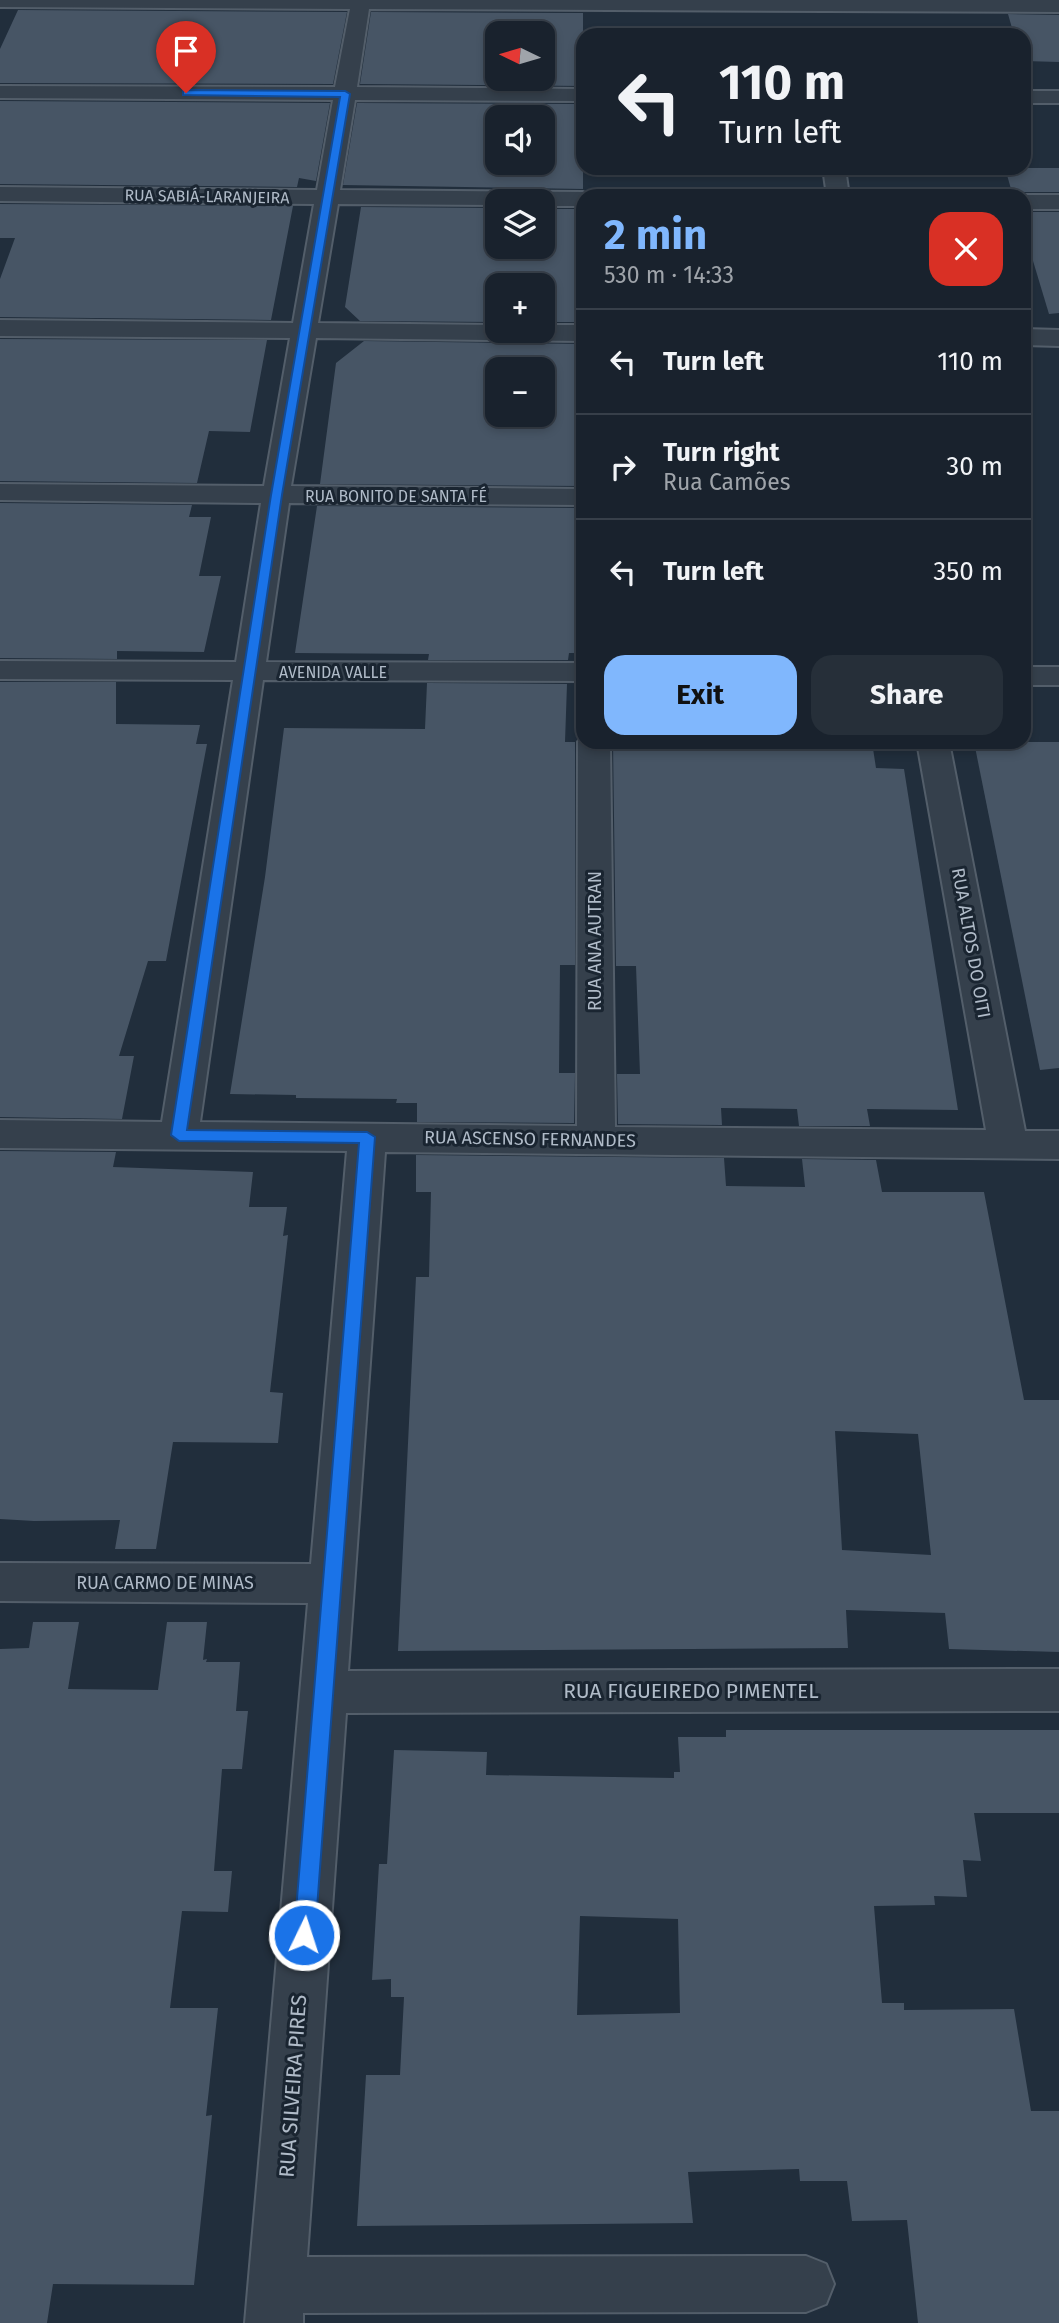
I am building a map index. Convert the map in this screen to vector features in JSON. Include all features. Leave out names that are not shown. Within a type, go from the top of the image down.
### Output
[{"type":"street","points":[[0,1],[361,2],[808,10],[1059,6]]},
{"type":"street","points":[[179,1135],[276,495],[361,2]]},
{"type":"street","points":[[0,92],[576,95]]},
{"type":"street","points":[[1031,97],[1059,97]]},
{"type":"street","name":"RUA SABIÁ-LARANJEIRA","points":[[0,194],[576,199]]},
{"type":"street","points":[[1031,202],[1059,202]]},
{"type":"street","points":[[0,328],[576,333]]},
{"type":"street","points":[[1031,337],[1059,338]]},
{"type":"street","name":"RUA BONITO DE SANTA FÉ","points":[[0,492],[576,497]]},
{"type":"street","name":"AVENIDA VALLE","points":[[0,670],[576,672]]},
{"type":"street","points":[[1031,676],[1059,676]]},
{"type":"street","name":"RUA ANA AUTRAN","points":[[594,749],[596,1140]]},
{"type":"street","name":"RUA ALTOS DO OITI","points":[[934,749],[1008,1144]]},
{"type":"street","name":"RUA ASCENSO FERNANDES","points":[[0,1134],[1059,1145]]},
{"type":"street","name":"RUA SILVEIRA PIRES","points":[[275,2304],[367,1137]]},
{"type":"street","name":"RUA CARMO DE MINAS","points":[[0,1582],[331,1584]]},
{"type":"street","name":"RUA FIGUEIREDO PIMENTEL","points":[[323,1692],[1059,1690]]},
{"type":"street","points":[[275,2304],[806,2284]]},
{"type":"building","points":[[18,10],[347,12],[333,84],[0,83],[0,49]]},
{"type":"building","points":[[371,12],[583,13],[583,28],[576,28],[576,86],[555,86],[555,21],[485,21],[485,85],[360,84]]},
{"type":"building","points":[[1008,14],[1059,15],[1059,62],[1031,61],[1031,28],[1012,28]]},
{"type":"building","points":[[0,101],[330,103],[316,181],[299,178],[297,187],[0,184]]},
{"type":"building","points":[[357,103],[576,104],[576,175],[583,175],[583,189],[343,185]]},
{"type":"building","points":[[1031,168],[1059,168],[1059,192],[1011,189],[1007,175],[1031,175]]},
{"type":"building","points":[[0,204],[293,206],[271,320],[0,317],[0,279],[15,238],[0,238]]},
{"type":"building","points":[[361,207],[485,208],[485,259],[555,259],[555,209],[576,209],[576,322],[555,322],[555,273],[485,273],[485,322],[360,321],[345,307]]},
{"type":"building","points":[[1031,212],[1059,212],[1059,313],[1049,314],[1031,254]]},
{"type":"building","points":[[0,339],[267,340],[250,432],[209,431],[197,483],[0,481]]},
{"type":"building","points":[[364,341],[576,344],[576,486],[320,484],[336,363]]},
{"type":"building","points":[[0,503],[192,505],[189,517],[211,517],[199,576],[221,576],[204,652],[117,651],[117,659],[0,658]]},
{"type":"building","points":[[317,506],[576,508],[576,653],[569,653],[568,660],[428,660],[429,654],[295,653]]},
{"type":"building","points":[[0,682],[116,682],[116,724],[200,725],[196,744],[207,744],[166,961],[148,961],[119,1056],[134,1056],[122,1119],[0,1117]]},
{"type":"building","points":[[427,683],[567,684],[565,742],[575,742],[575,965],[560,965],[559,1073],[575,1073],[574,1123],[417,1122],[417,1103],[396,1103],[397,1099],[230,1094],[265,877],[284,728],[425,729]]},
{"type":"building","points":[[1031,742],[1059,742],[1059,1068],[1040,1070],[975,749],[1031,749]]},
{"type":"building","points":[[613,749],[873,749],[876,768],[904,769],[958,1110],[867,1109],[870,1126],[799,1126],[797,1109],[721,1108],[722,1125],[618,1124],[617,1074],[640,1074],[636,966],[616,966]]},
{"type":"building","points":[[0,1151],[116,1152],[113,1167],[253,1172],[249,1207],[287,1207],[283,1236],[288,1235],[270,1392],[283,1393],[278,1443],[173,1442],[156,1549],[115,1549],[120,1520],[0,1519]]},
{"type":"building","points":[[416,1155],[724,1158],[726,1186],[805,1187],[802,1159],[876,1160],[882,1192],[984,1192],[1024,1400],[1059,1400],[1059,1652],[949,1649],[945,1613],[846,1610],[848,1648],[398,1651],[416,1277],[429,1277],[431,1192],[416,1192]],"holes":[[[835,1431],[918,1434],[931,1555],[842,1550]]]},
{"type":"building","points":[[33,1622],[79,1622],[68,1689],[158,1690],[167,1622],[207,1622],[203,1660],[240,1662],[236,1711],[248,1711],[242,1769],[222,1769],[214,1871],[232,1871],[228,1912],[182,1911],[170,2008],[218,2008],[206,2116],[212,2115],[194,2285],[53,2284],[47,2323],[0,2323],[0,1649],[29,1648]]},
{"type":"building","points":[[726,1730],[1059,1730],[1059,1813],[974,1813],[981,1861],[963,1860],[967,1897],[934,1896],[935,1905],[874,1906],[882,2003],[904,2003],[904,2010],[1014,2009],[1031,2111],[1059,2111],[1059,2323],[918,2323],[907,2220],[852,2221],[847,2181],[800,2181],[799,2169],[688,2172],[693,2223],[357,2226],[366,2075],[400,2075],[404,1997],[391,1997],[391,1979],[372,1980],[379,1864],[387,1864],[394,1750],[487,1752],[486,1775],[674,1778],[674,1772],[680,1772],[678,1737],[726,1737]],"holes":[[[580,1916],[678,1919],[680,2013],[577,2015]]]},
{"type":"route","points":[[186,93],[345,94],[276,495],[179,1135],[367,1137],[304,1935]]}]
